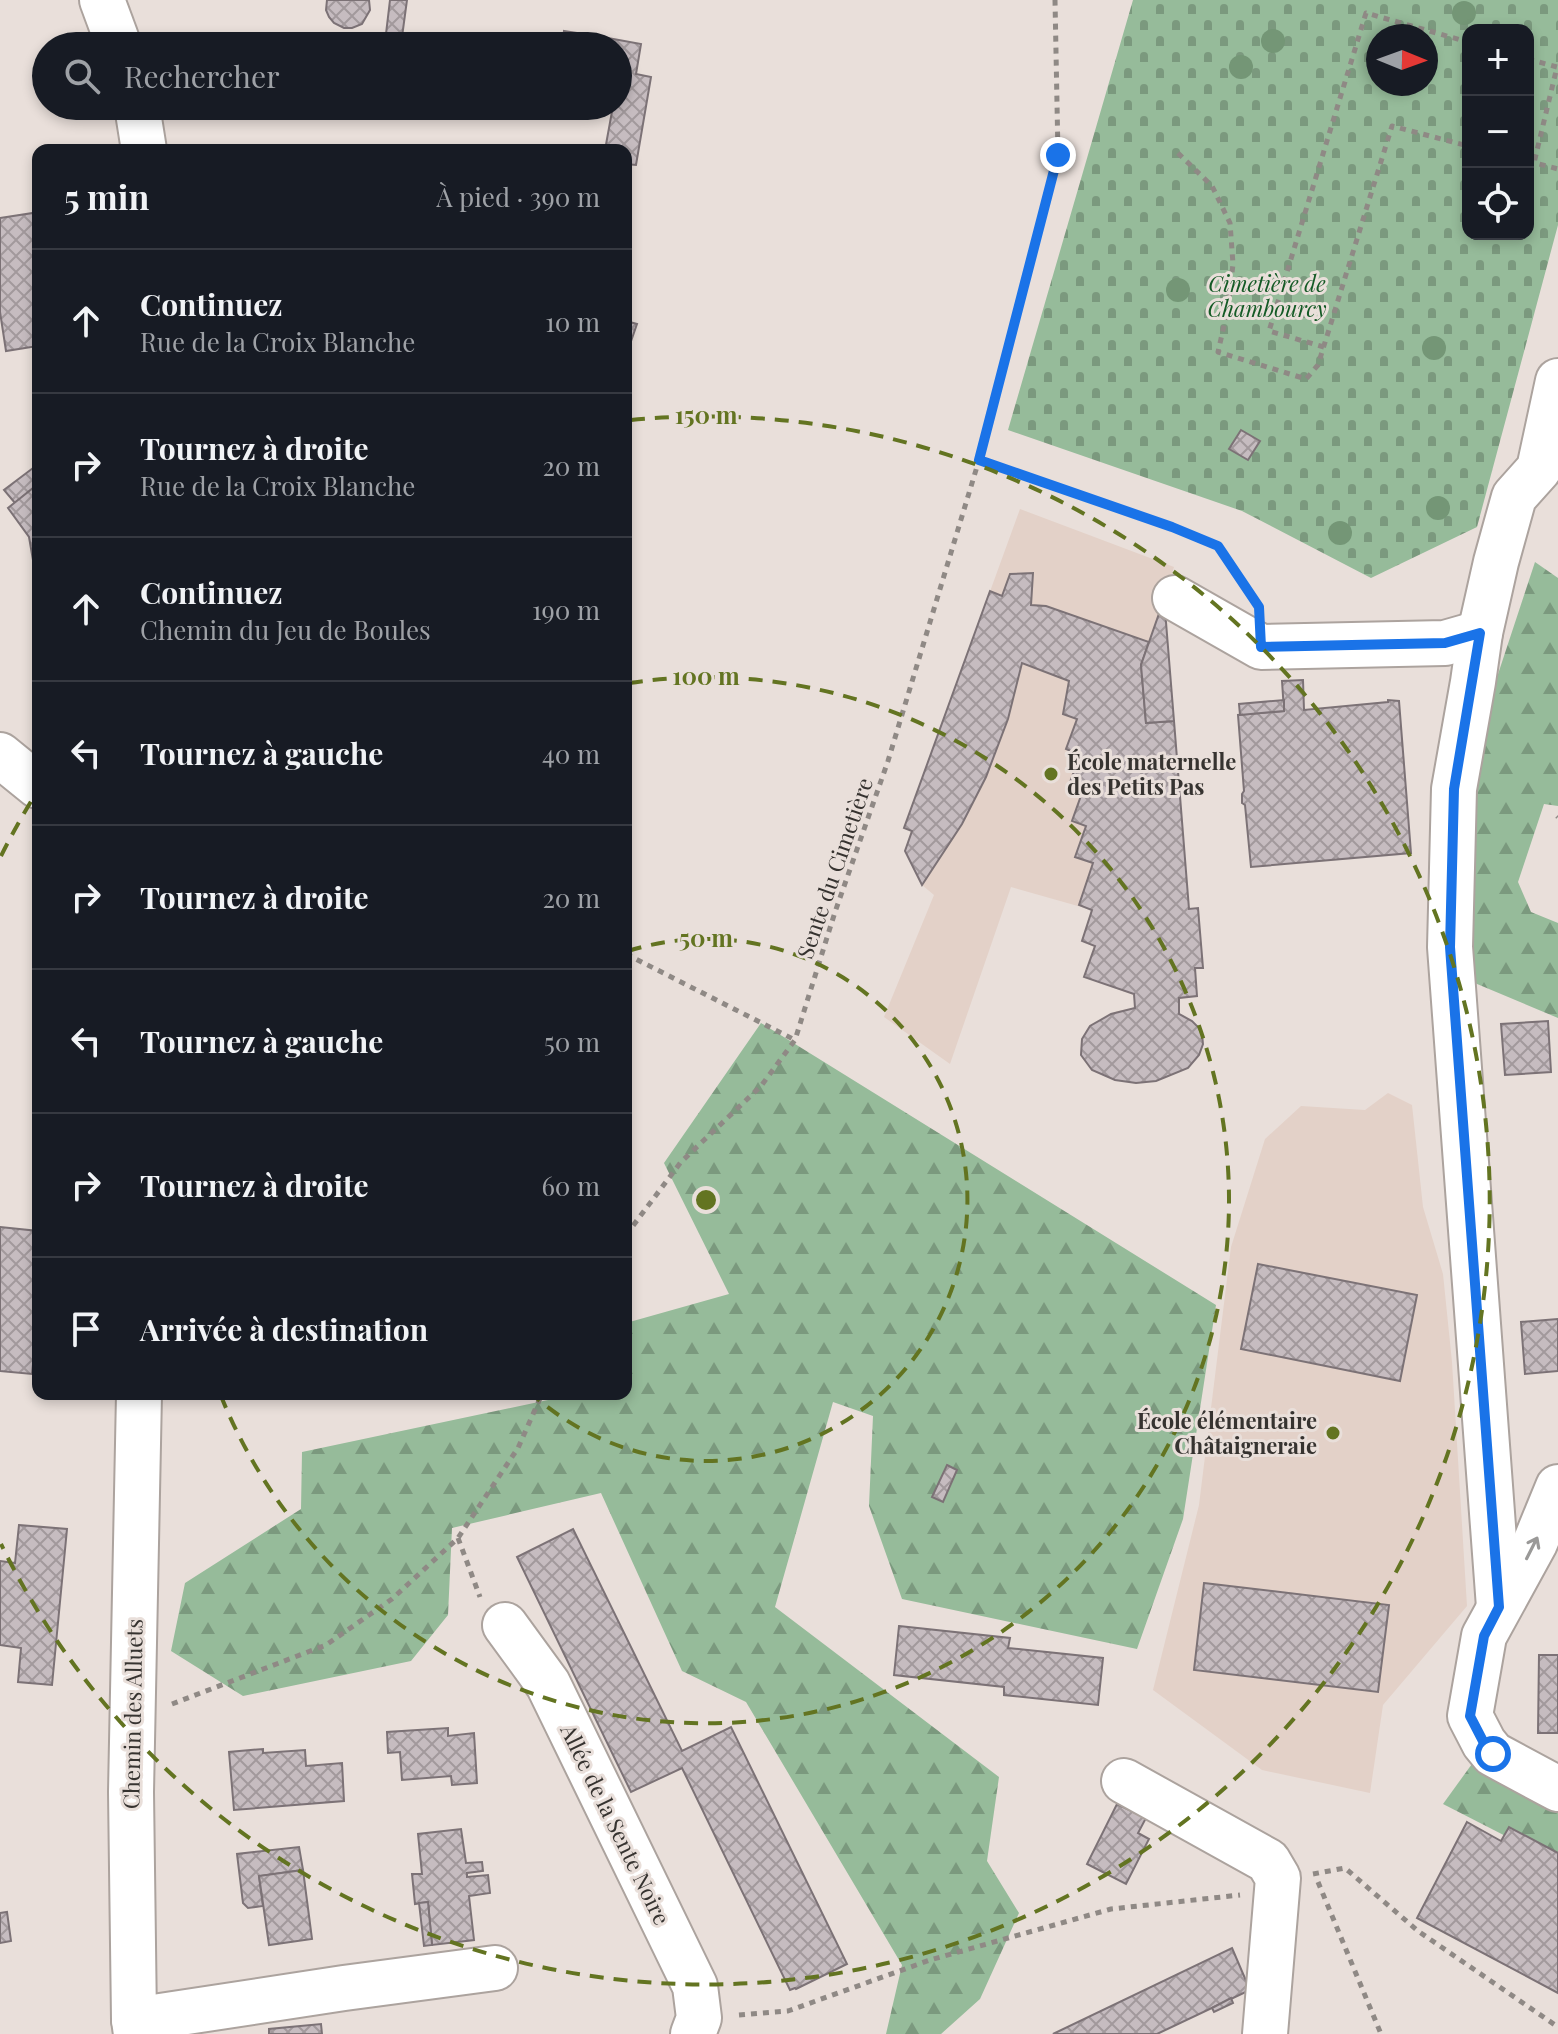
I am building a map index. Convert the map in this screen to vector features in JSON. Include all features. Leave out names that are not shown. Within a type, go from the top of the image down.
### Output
[{"type":"street","points":[[102,0],[114,32]]},
{"type":"street","points":[[139,120],[143,144]]},
{"type":"street","points":[[1499,1607],[1450,947],[1454,789],[1480,633],[1496,562],[1514,497],[1548,468],[1558,381]]},
{"type":"street","points":[[1175,598],[1261,647],[1445,643],[1480,633]]},
{"type":"street","points":[[0,755],[32,781]]},
{"type":"street","name":"Chemin des Alluets","points":[[135,2027],[131,1792],[139,1400]]},
{"type":"street","points":[[1558,1487],[1535,1543],[1484,1636],[1470,1716],[1493,1754],[1558,1789]]},
{"type":"street","name":"Allée de la Sente Noire","points":[[505,1625],[548,1684],[695,1986],[696,2026]]},
{"type":"street","points":[[1124,1781],[1297,1876],[1265,2034]]},
{"type":"street","points":[[135,2027],[344,1988],[495,1968]]},
{"type":"street","points":[[1265,2034],[1280,2028],[1294,2030],[1296,2034]]},
{"type":"path","name":"Sente du Cimetière","points":[[632,1227],[681,1162],[761,1086],[795,1040],[835,912],[888,761],[979,460],[1058,155],[1055,0]]},
{"type":"path","points":[[1324,348],[1269,331],[1366,13],[1462,40]]},
{"type":"path","points":[[1534,61],[1557,67],[1534,151]]},
{"type":"path","points":[[1178,153],[1212,186],[1230,223],[1233,264],[1228,308],[1218,352],[1306,379],[1318,365],[1324,348],[1392,126],[1462,144]]},
{"type":"path","points":[[1534,163],[1558,169]]},
{"type":"path","points":[[979,460],[1218,546],[1259,607],[1261,647]]},
{"type":"path","points":[[632,957],[795,1040]]},
{"type":"path","points":[[132,1720],[326,1645],[392,1599],[458,1538],[518,1448],[539,1400]]},
{"type":"path","points":[[458,1538],[481,1597],[505,1625]]},
{"type":"path","points":[[696,2026],[788,2011],[930,1960],[1111,1909],[1248,1894],[1297,1876],[1345,1868],[1418,1931],[1558,2027]]},
{"type":"path","points":[[1297,1876],[1381,2034]]},
{"type":"shaded area","name":"École maternelle des Petits Pas","points":[[1020,509],[1174,567],[1161,608],[1165,610],[1189,908],[1198,908],[1203,968],[1195,969],[1197,996],[1179,999],[1179,1014],[1198,1027],[1203,1044],[1199,1055],[1188,1068],[1156,1081],[1136,1083],[1115,1080],[1092,1070],[1082,1058],[1082,1039],[1090,1026],[1117,1011],[1134,1008],[1134,995],[1084,977],[1095,947],[1082,941],[1092,910],[1011,887],[950,1064],[884,1017],[934,895],[922,885],[905,851],[911,831],[904,828]]},
{"type":"shaded area","name":"École élémentaire Châtaigneraie","points":[[1388,1093],[1412,1105],[1423,1207],[1443,1274],[1452,1362],[1467,1606],[1383,1705],[1370,1793],[1262,1770],[1153,1690],[1199,1505],[1231,1247],[1265,1139],[1301,1106],[1365,1110]]},
{"type":"green space","name":"Cimetière de Chambourcy","points":[[1133,0],[1558,0],[1558,225],[1477,527],[1371,578],[1242,511],[1008,430]]},
{"type":"green space","points":[[1535,562],[1558,578],[1558,806],[1544,804],[1518,882],[1531,912],[1558,923],[1558,1018],[1458,976],[1472,753]]},
{"type":"green space","points":[[761,1023],[1216,1305],[1183,1519],[1137,1649],[902,1599],[869,1506],[873,1416],[833,1402],[775,1607],[999,1777],[987,1861],[1019,1913],[980,1999],[941,2034],[886,2034],[902,1965],[746,1702],[682,1671],[601,1493],[452,1528],[448,1615],[411,1661],[243,1696],[171,1651],[185,1583],[301,1509],[302,1452],[548,1400],[632,1400],[632,1321],[729,1294],[664,1163]]},
{"type":"green space","points":[[1490,1739],[1558,1775],[1558,1863],[1443,1804]]},
{"type":"building","points":[[327,0],[369,0],[370,10],[362,24],[344,28],[329,17]]},
{"type":"building","points":[[390,0],[407,0],[403,32],[386,32]]},
{"type":"building","points":[[632,42],[641,44],[636,74],[651,77],[636,165],[632,165],[632,144],[606,144],[610,120],[632,120]]},
{"type":"building","points":[[32,213],[32,347],[6,351],[0,312],[0,218]]},
{"type":"building","points":[[1241,430],[1260,441],[1248,460],[1229,449]]},
{"type":"building","points":[[32,469],[32,489],[15,503],[4,490]]},
{"type":"building","points":[[32,489],[32,554],[29,537],[8,508]]},
{"type":"building","points":[[1033,573],[1031,605],[1046,606],[1149,642],[1141,665],[1146,723],[1174,721],[1189,909],[1198,908],[1203,968],[1195,968],[1197,996],[1179,998],[1179,1014],[1198,1027],[1203,1044],[1199,1055],[1188,1068],[1156,1081],[1136,1083],[1115,1080],[1092,1070],[1081,1055],[1082,1039],[1090,1026],[1111,1014],[1135,1008],[1134,994],[1084,977],[1095,946],[1082,941],[1092,910],[1079,905],[1093,863],[1075,857],[1086,826],[1072,821],[1083,790],[1069,785],[1080,755],[1066,749],[1077,719],[1063,714],[1069,681],[1022,663],[1008,719],[986,777],[962,824],[922,885],[905,851],[912,831],[904,828],[990,591],[1002,596],[1010,574]]},
{"type":"building","points":[[1161,608],[1165,610],[1174,721],[1146,723],[1141,665]]},
{"type":"building","points":[[1303,680],[1304,710],[1399,701],[1411,853],[1251,867],[1245,805],[1242,803],[1244,791],[1238,715],[1284,711],[1282,681]]},
{"type":"building","points":[[1284,700],[1284,711],[1240,715],[1239,704]]},
{"type":"building","points":[[1548,1021],[1551,1072],[1505,1075],[1501,1024]]},
{"type":"building","points":[[0,1227],[32,1230],[32,1374],[0,1371]]},
{"type":"building","points":[[1258,1264],[1417,1295],[1400,1381],[1241,1349]]},
{"type":"building","points":[[1558,1319],[1558,1371],[1525,1374],[1521,1322]]},
{"type":"building","points":[[947,1465],[957,1470],[943,1502],[932,1497]]},
{"type":"building","points":[[19,1525],[67,1529],[52,1685],[18,1682],[21,1648],[0,1645],[0,1561],[15,1563]]},
{"type":"building","points":[[573,1529],[682,1751],[731,1727],[847,1964],[790,1990],[682,1768],[631,1792],[517,1557]]},
{"type":"building","points":[[1204,1583],[1389,1605],[1378,1692],[1194,1670]]},
{"type":"building","points":[[899,1626],[1010,1638],[1008,1648],[1103,1658],[1098,1705],[1004,1695],[1004,1687],[894,1675]]},
{"type":"building","points":[[1539,1655],[1558,1655],[1558,1733],[1538,1733]]},
{"type":"building","points":[[448,1728],[448,1736],[474,1733],[477,1783],[452,1785],[451,1776],[402,1780],[400,1752],[388,1753],[387,1732]]},
{"type":"building","points":[[263,1749],[263,1753],[305,1750],[306,1766],[342,1763],[344,1801],[234,1810],[229,1752]]},
{"type":"building","points":[[1117,1804],[1146,1818],[1138,1833],[1149,1839],[1126,1884],[1087,1864]]},
{"type":"building","points":[[1467,1822],[1501,1841],[1509,1827],[1558,1853],[1558,1993],[1417,1918]]},
{"type":"building","points":[[461,1829],[466,1863],[482,1862],[483,1871],[467,1873],[467,1877],[488,1875],[490,1893],[469,1896],[474,1940],[432,1945],[428,1902],[415,1904],[412,1874],[422,1874],[418,1834]]},
{"type":"building","points":[[299,1847],[303,1870],[259,1876],[263,1906],[248,1908],[243,1903],[237,1854]]},
{"type":"building","points":[[303,1870],[312,1939],[269,1945],[259,1876]]},
{"type":"building","points":[[428,1902],[432,1945],[424,1946],[419,1903]]},
{"type":"building","points":[[7,1912],[11,1941],[0,1943],[0,1913]]},
{"type":"building","points":[[1232,1948],[1250,1990],[1157,2034],[1053,2034]]},
{"type":"building","points":[[1231,1998],[1233,2003],[1214,2012],[1212,2008]]},
{"type":"building","points":[[321,2024],[322,2034],[269,2034],[269,2029]]},
{"type":"place","name":"École maternelle des Petits Pas","points":[[1051,774]]},
{"type":"place","name":"École élémentaire Châtaigneraie","points":[[1333,1433]]},
{"type":"route","points":[[1058,155],[979,460],[1218,546],[1259,607],[1261,647],[1445,643],[1480,633],[1454,789],[1450,947],[1499,1607],[1484,1636],[1470,1716],[1493,1754]]}]
